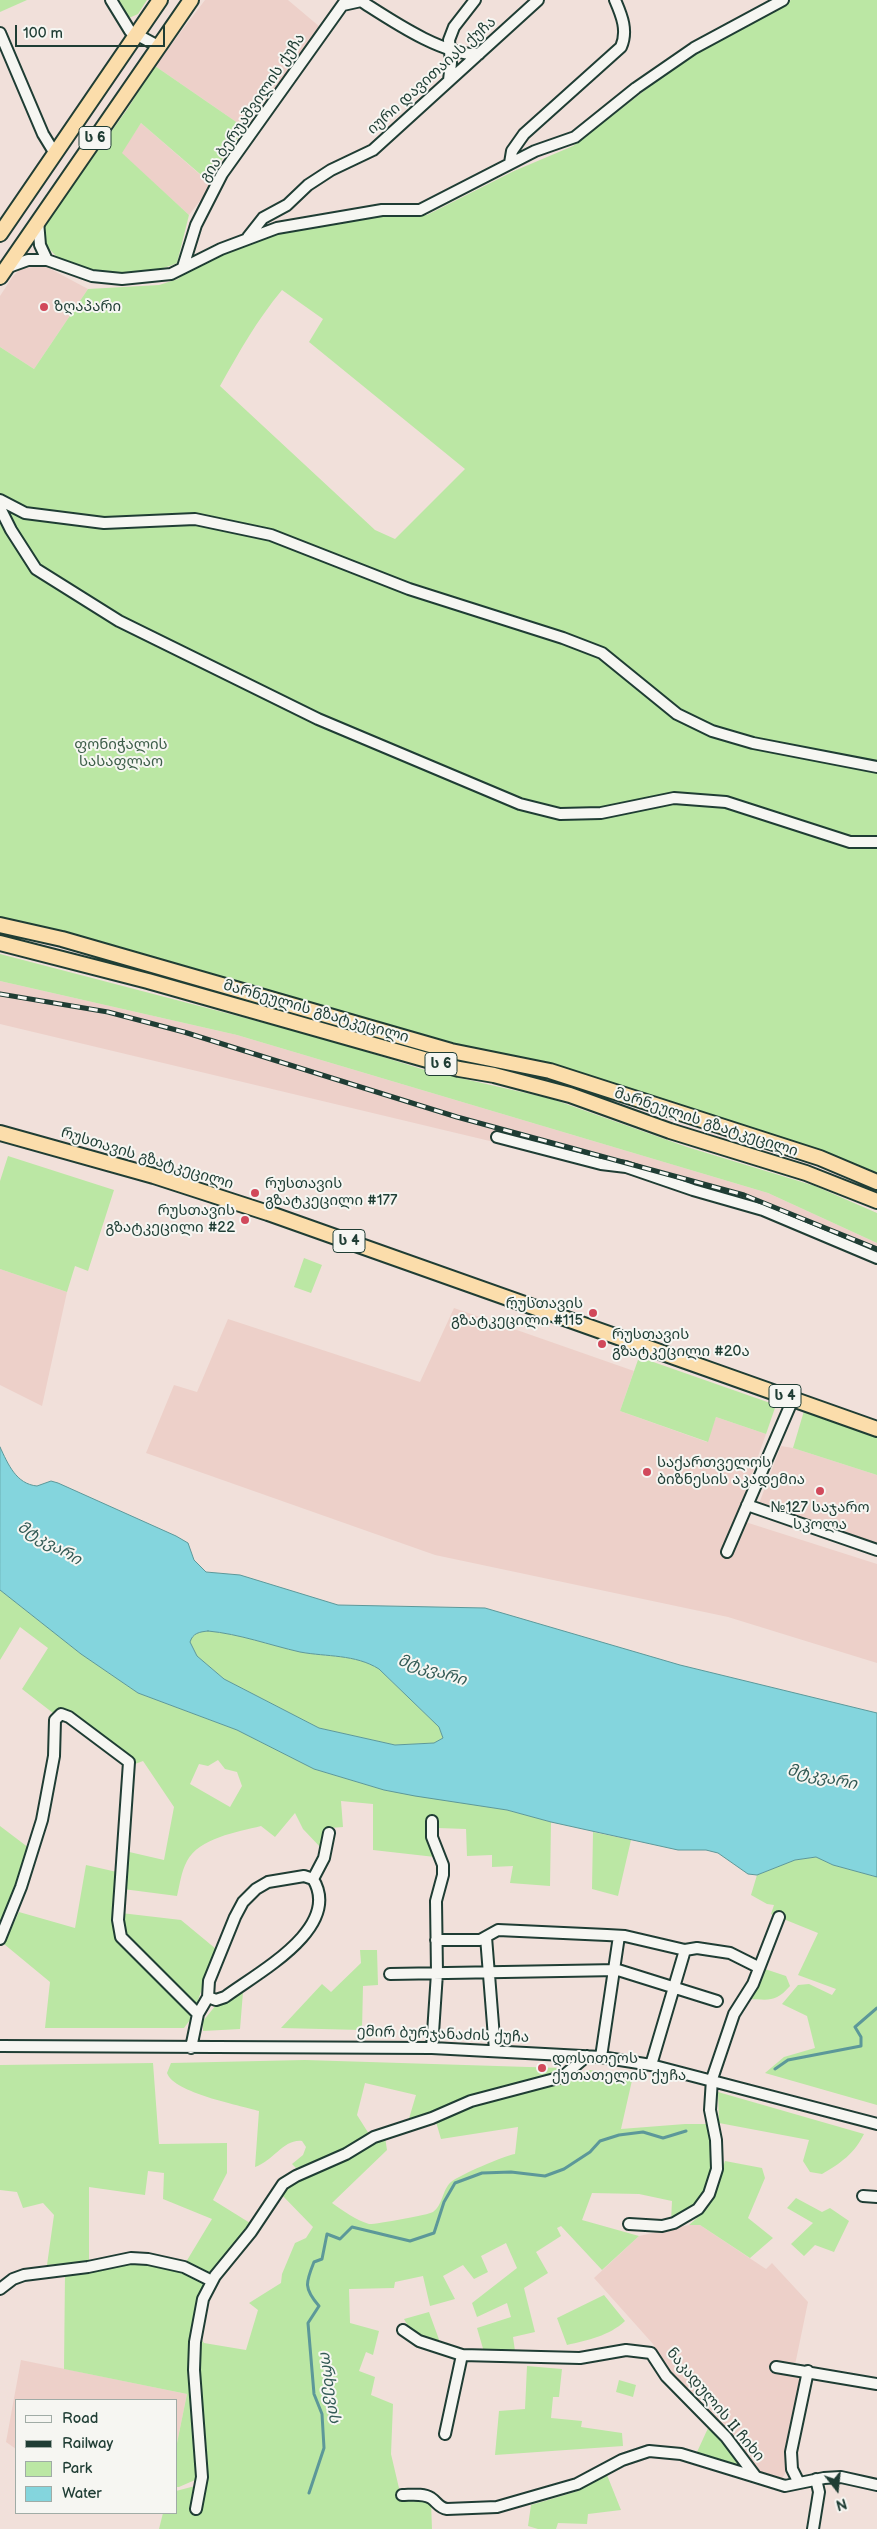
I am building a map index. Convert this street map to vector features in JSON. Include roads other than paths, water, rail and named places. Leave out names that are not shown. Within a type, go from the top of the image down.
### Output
[{"type":"highway","name":"ს 6","points":[[0,234],[54,152],[160,0]]},
{"type":"highway","name":"ს 6","points":[[3,273],[191,0]]},
{"type":"highway","name":"მარნეულის გზატკეცილი","points":[[0,925],[62,939],[451,1051],[550,1071],[820,1158],[877,1182]]},
{"type":"highway","points":[[34,952],[38,933]]},
{"type":"highway","points":[[58,958],[62,939]]},
{"type":"highway","name":"მარნეულის გზატკეცილი","points":[[0,943],[166,986],[459,1069],[494,1075],[570,1095],[670,1131],[806,1173],[877,1201]]},
{"type":"highway","name":"რუსთავის გზატკეცილი","points":[[0,1133],[154,1176],[268,1212],[877,1429]]},
{"type":"street","points":[[111,0],[125,25],[136,34],[158,46]]},
{"type":"street","points":[[449,80],[451,63],[449,40],[454,27],[475,0]]},
{"type":"street","name":"იური დავითაიას ქუჩა","points":[[248,237],[263,218],[287,205],[308,185],[332,170],[373,150],[538,0]]},
{"type":"street","points":[[510,163],[512,151],[524,134],[621,47],[626,36],[621,14],[615,0]]},
{"type":"street","points":[[3,273],[28,260],[47,260],[92,276],[122,279],[171,274],[248,237],[277,228],[382,210],[420,210],[534,151],[574,137],[636,88],[694,48],[783,0]]},
{"type":"street","points":[[345,3],[361,1],[395,23],[449,51],[479,54]]},
{"type":"street","name":"გია ბერუაშვილის ქუჩა","points":[[183,267],[196,225],[222,174],[345,3]]},
{"type":"street","points":[[0,33],[43,134],[54,152]]},
{"type":"street","points":[[38,221],[40,245],[47,260]]},
{"type":"street","points":[[0,500],[25,513],[104,523],[195,519],[271,535],[409,589],[563,638],[602,653],[677,714],[712,731],[753,744],[877,767]]},
{"type":"street","points":[[0,508],[11,530],[36,569],[119,621],[318,719],[520,804],[560,814],[600,813],[674,798],[726,802],[850,842],[877,842]]},
{"type":"street","points":[[497,1137],[601,1164],[626,1167],[693,1190],[763,1210],[877,1258]]},
{"type":"street","points":[[727,1552],[792,1399]]},
{"type":"street","points":[[747,1505],[877,1550]]},
{"type":"street","points":[[0,1939],[22,1887],[42,1820],[54,1756],[57,1716],[61,1714],[69,1717],[129,1762],[118,1920],[121,1937],[198,2014]]},
{"type":"street","points":[[432,1821],[432,1837],[443,1865],[443,1875],[436,1901],[436,1974],[432,2048]]},
{"type":"street","points":[[208,1997],[216,2000],[225,1997],[300,1942],[310,1929],[317,1912],[319,1895],[313,1879],[324,1858],[329,1833]]},
{"type":"street","points":[[191,2048],[198,2014],[208,1997],[209,1981],[243,1902],[268,1882],[304,1876],[313,1879]]},
{"type":"street","points":[[629,2224],[662,2226],[674,2223],[698,2209],[709,2194],[717,2169],[716,2140],[710,2110],[712,2080],[734,2014],[746,1998],[779,1917]]},
{"type":"street","points":[[436,1940],[480,1940],[498,1930],[619,1936],[685,1950],[697,1948],[730,1953],[758,1967]]},
{"type":"street","points":[[601,2057],[619,1936]]},
{"type":"street","points":[[486,1937],[495,2050]]},
{"type":"street","points":[[651,2065],[685,1950]]},
{"type":"street","points":[[390,1974],[614,1970],[630,1972],[717,2000]]},
{"type":"street","name":"ემირ ბურჯანაძის ქუჩა","points":[[0,2046],[432,2048],[601,2057],[651,2065],[877,2124]]},
{"type":"street","points":[[196,2508],[202,2477],[195,2404],[195,2342],[203,2299],[212,2281],[251,2232],[284,2184],[296,2176],[346,2154],[374,2137],[432,2118],[471,2101],[562,2077],[587,2056]]},
{"type":"street","points":[[863,2196],[877,2196]]},
{"type":"street","points":[[0,2289],[13,2279],[24,2275],[88,2267],[131,2258],[148,2259],[184,2267],[212,2281]]},
{"type":"street","name":"ნაკადულის II ჩიხი","points":[[403,2330],[419,2341],[462,2355],[580,2358],[626,2350],[651,2353],[666,2376],[726,2437],[756,2477],[777,2484],[842,2477],[877,2485]]},
{"type":"street","points":[[445,2434],[462,2355]]},
{"type":"street","points":[[776,2367],[877,2384]]},
{"type":"street","points":[[799,2483],[792,2469],[791,2452],[808,2371]]},
{"type":"street","points":[[402,2495],[424,2495],[447,2510],[497,2507],[577,2484],[622,2460],[649,2451],[681,2454],[756,2477]]},
{"type":"street","points":[[813,2529],[819,2492],[816,2479]]},
{"type":"water","name":"მტკვარი","points":[[0,1447],[14,1472],[23,1481],[37,1486],[51,1481],[58,1483],[176,1536],[188,1543],[194,1560],[206,1572],[240,1575],[338,1605],[485,1608],[680,1665],[877,1713],[877,1877],[833,1865],[816,1857],[795,1860],[757,1875],[748,1874],[718,1853],[706,1850],[678,1850],[551,1822],[507,1810],[384,1790],[314,1769],[237,1730],[138,1693],[81,1654],[0,1590]],"holes":[[[205,1631],[220,1632],[300,1652],[351,1658],[370,1664],[379,1669],[439,1727],[443,1738],[434,1743],[395,1745],[319,1728],[224,1679],[197,1656],[190,1642],[193,1637]]]},
{"type":"waterway","name":"ორხევის","points":[[775,2069],[788,2060],[861,2046],[861,2037],[855,2027],[877,2008]]},
{"type":"waterway","name":"ორხევის","points":[[309,2493],[324,2448],[322,2414],[314,2394],[308,2323],[319,2306],[310,2294],[308,2280],[314,2262],[322,2259],[327,2234],[340,2239],[352,2227],[410,2241],[434,2233],[444,2202],[455,2183],[482,2173],[511,2172],[545,2176],[564,2169],[590,2152],[600,2141],[619,2135],[643,2132],[663,2138],[686,2131]]},
{"type":"railway","points":[[0,994],[108,1012],[184,1032],[457,1117],[744,1195],[877,1249]]},
{"type":"place","name":"ზღაპარი","points":[[44,307]]},
{"type":"place","name":"რუსთავის გზატკეცილი #177","points":[[255,1193]]},
{"type":"place","name":"რუსთავის გზატკეცილი #22","points":[[245,1220]]},
{"type":"place","name":"რუსთავის გზატკეცილი #115","points":[[593,1313]]},
{"type":"place","name":"რუსთავის გზატკეცილი #20ა","points":[[602,1344]]},
{"type":"place","name":"საქართველოს ბიზნესის აკადემია","points":[[647,1472]]},
{"type":"place","name":"№127 საჯარო სკოლა","points":[[820,1491]]},
{"type":"place","name":"დოსითეოს ქუთათელის ქუჩა","points":[[542,2068]]},
{"type":"park label","name":"ფონიჭალის სასაფლაო","points":[[121,754]]}]
